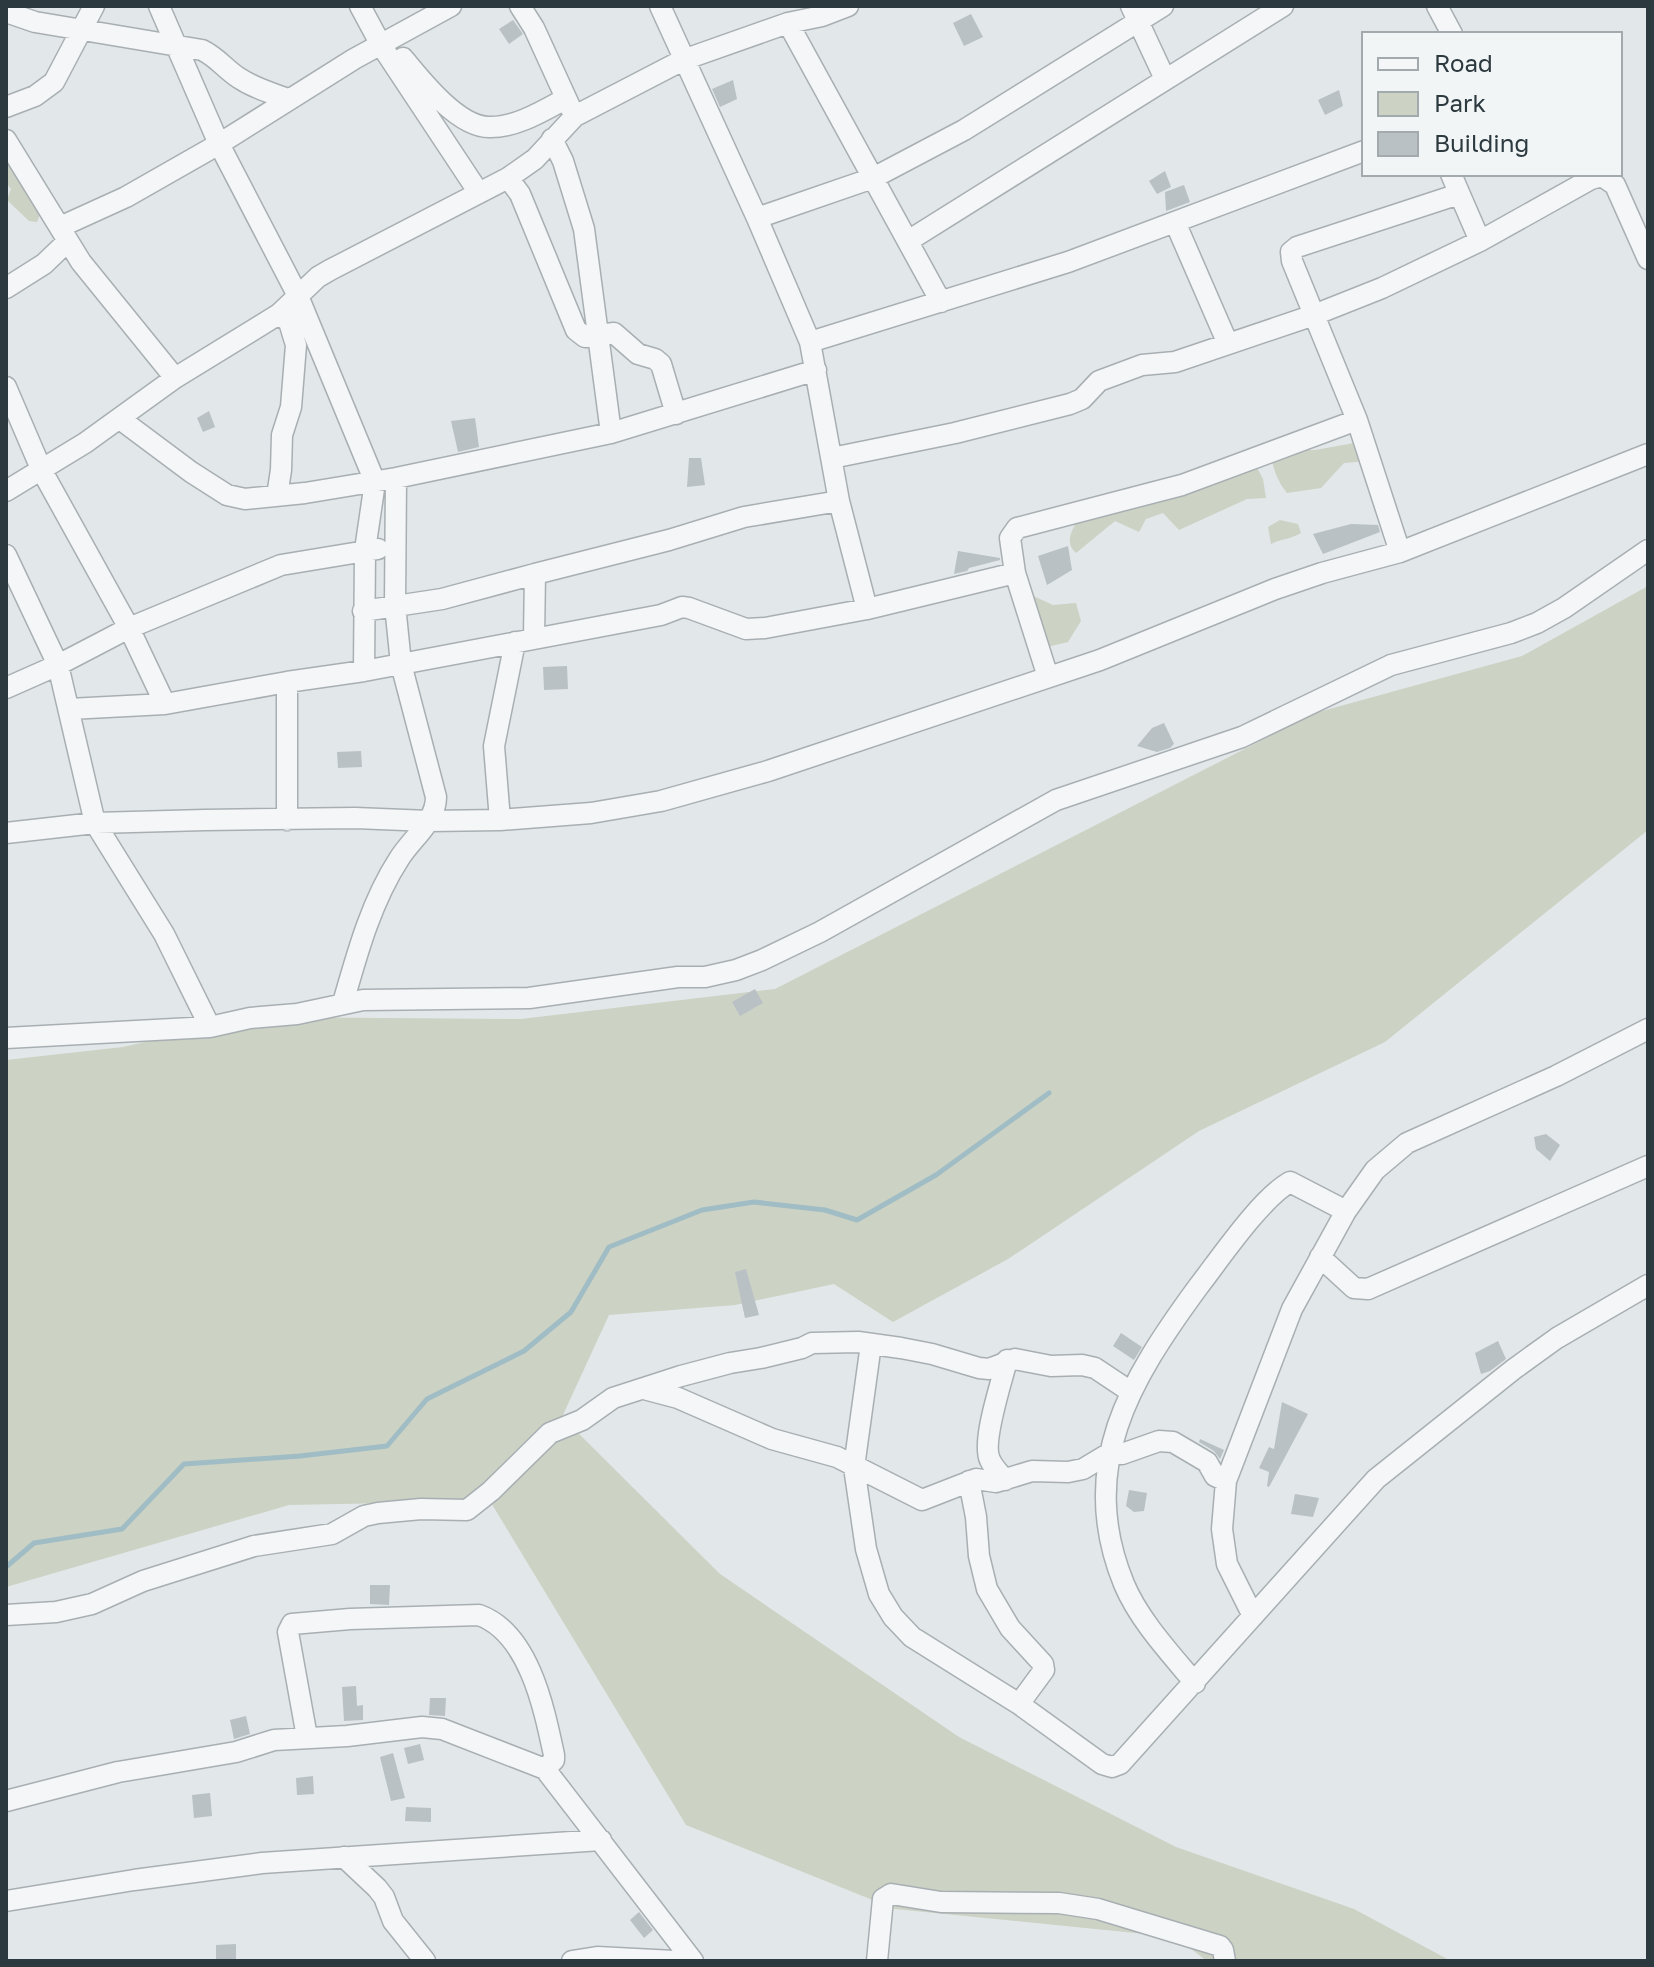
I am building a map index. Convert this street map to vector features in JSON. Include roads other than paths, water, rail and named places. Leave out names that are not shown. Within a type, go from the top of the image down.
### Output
[{"type":"street","points":[[6,107],[35,96],[54,82],[94,6]]},
{"type":"street","points":[[159,6],[219,144],[298,296],[375,482],[365,550],[364,671]]},
{"type":"street","points":[[360,6],[383,48],[479,193]]},
{"type":"street","points":[[6,288],[44,264],[64,234],[219,144],[288,99],[383,48],[451,6]]},
{"type":"street","points":[[520,6],[534,28],[570,108]]},
{"type":"street","points":[[534,28],[543,6]]},
{"type":"street","points":[[660,6],[810,342],[839,501],[867,609]]},
{"type":"street","points":[[383,48],[400,54],[432,92],[460,115],[489,127],[570,108],[683,60],[820,11],[848,6]]},
{"type":"street","points":[[757,218],[873,178],[964,130],[1135,13],[1163,6]]},
{"type":"street","points":[[908,241],[1283,6]]},
{"type":"street","points":[[1437,6],[1451,32]]},
{"type":"street","points":[[6,12],[35,22],[202,50],[217,57],[237,76],[255,87],[288,99]]},
{"type":"street","points":[[1135,13],[1165,79]]},
{"type":"street","points":[[788,23],[941,302]]},
{"type":"street","points":[[6,491],[120,419],[175,378],[279,314],[330,270],[508,178],[535,159],[552,139],[570,108]]},
{"type":"street","points":[[552,139],[563,161],[584,229],[611,433]]},
{"type":"street","points":[[6,140],[81,262],[175,378]]},
{"type":"street","points":[[810,342],[1068,262],[1362,152]]},
{"type":"street","points":[[1452,176],[1480,241]]},
{"type":"street","points":[[832,458],[955,433],[1070,404],[1082,399],[1099,381],[1142,365],[1175,362],[1314,315],[1382,288],[1480,241],[1591,179],[1602,176],[1615,185],[1648,259]]},
{"type":"street","points":[[508,178],[520,194],[576,330],[585,337],[614,333],[638,354],[661,364],[676,414]]},
{"type":"street","points":[[1400,552],[1357,420],[1291,252],[1459,194]]},
{"type":"street","points":[[1175,222],[1228,344]]},
{"type":"street","points":[[277,496],[282,435],[291,407],[296,345],[289,322],[279,314]]},
{"type":"street","points":[[120,419],[191,472],[227,495],[245,499],[375,482],[611,433],[816,370]]},
{"type":"street","points":[[6,387],[42,471],[129,628],[165,704]]},
{"type":"street","points":[[1048,677],[1015,573],[1010,538],[1017,528],[1182,485],[1357,420]]},
{"type":"street","points":[[6,833],[95,823],[355,818],[500,820],[591,813],[661,801],[768,771],[1100,660],[1275,589],[1400,552],[1648,454]]},
{"type":"street","points":[[343,1003],[381,890],[399,858],[436,809],[436,797],[401,664],[395,605],[396,478]]},
{"type":"street","points":[[363,611],[442,599],[669,540],[744,517],[839,501]]},
{"type":"street","points":[[6,688],[129,628],[281,565],[394,548]]},
{"type":"street","points":[[6,1038],[210,1027],[363,1000],[529,998],[678,977],[705,977],[736,970],[820,932],[1056,800],[1242,737],[1391,665],[1511,633],[1537,623],[1648,550]]},
{"type":"street","points":[[6,555],[58,665],[95,823],[164,934],[210,1027]]},
{"type":"street","points":[[69,709],[165,704],[364,671],[661,615],[682,607],[746,629],[799,622],[1015,573]]},
{"type":"street","points":[[500,820],[494,746],[525,640],[535,574]]},
{"type":"street","points":[[287,682],[287,820]]},
{"type":"street","points":[[1253,1616],[1227,1564],[1222,1529],[1226,1481],[1292,1309],[1346,1211],[1375,1170],[1407,1143],[1556,1076],[1648,1029]]},
{"type":"street","points":[[1320,1257],[1361,1291],[1648,1166]]},
{"type":"street","points":[[1195,1683],[1153,1630],[1125,1586],[1111,1544],[1104,1497],[1108,1454],[1131,1392],[1163,1335],[1240,1232],[1285,1184],[1294,1183],[1346,1211]]},
{"type":"street","points":[[871,1344],[854,1467],[866,1549],[879,1594],[893,1617],[912,1637],[1019,1704],[1102,1764],[1112,1767],[1120,1764],[1195,1683],[1376,1479],[1557,1338],[1648,1285]]},
{"type":"street","points":[[6,1615],[56,1612],[92,1604],[143,1581],[254,1546],[332,1534],[364,1516],[421,1509],[467,1510],[550,1433],[582,1420],[613,1398],[681,1376],[812,1343],[871,1344],[932,1354],[989,1369],[1015,1359],[1051,1366],[1082,1365],[1095,1368],[1131,1392]]},
{"type":"street","points":[[1005,1480],[988,1454],[992,1419],[1007,1360]]},
{"type":"street","points":[[644,1389],[678,1398],[772,1439],[826,1454],[922,1500],[969,1481],[1005,1480],[1032,1471],[1083,1469],[1108,1454],[1122,1454],[1159,1441],[1173,1442],[1207,1462],[1215,1476],[1226,1481]]},
{"type":"street","points":[[969,1481],[979,1556],[987,1589],[1010,1628],[1043,1664],[1044,1670],[1019,1704]]},
{"type":"street","points":[[307,1737],[288,1632],[292,1624],[479,1615],[489,1618],[516,1643],[532,1674],[554,1755],[554,1760],[545,1769]]},
{"type":"street","points":[[6,1801],[118,1772],[236,1752],[274,1740],[347,1736],[422,1727],[442,1729],[545,1769],[693,1961]]},
{"type":"street","points":[[6,1901],[262,1863],[601,1840]]},
{"type":"street","points":[[344,1857],[377,1888],[393,1921],[425,1961]]},
{"type":"street","points":[[877,1961],[883,1899],[891,1894],[941,1902],[1059,1903],[1098,1909],[1220,1946],[1225,1961]]},
{"type":"street","points":[[572,1961],[597,1957],[674,1961]]},
{"type":"waterway","points":[[6,1567],[34,1543],[122,1529],[184,1464],[387,1446],[427,1399],[524,1351],[571,1312],[609,1247],[702,1210],[754,1202],[825,1210],[857,1220],[936,1175],[1049,1093]]}]
